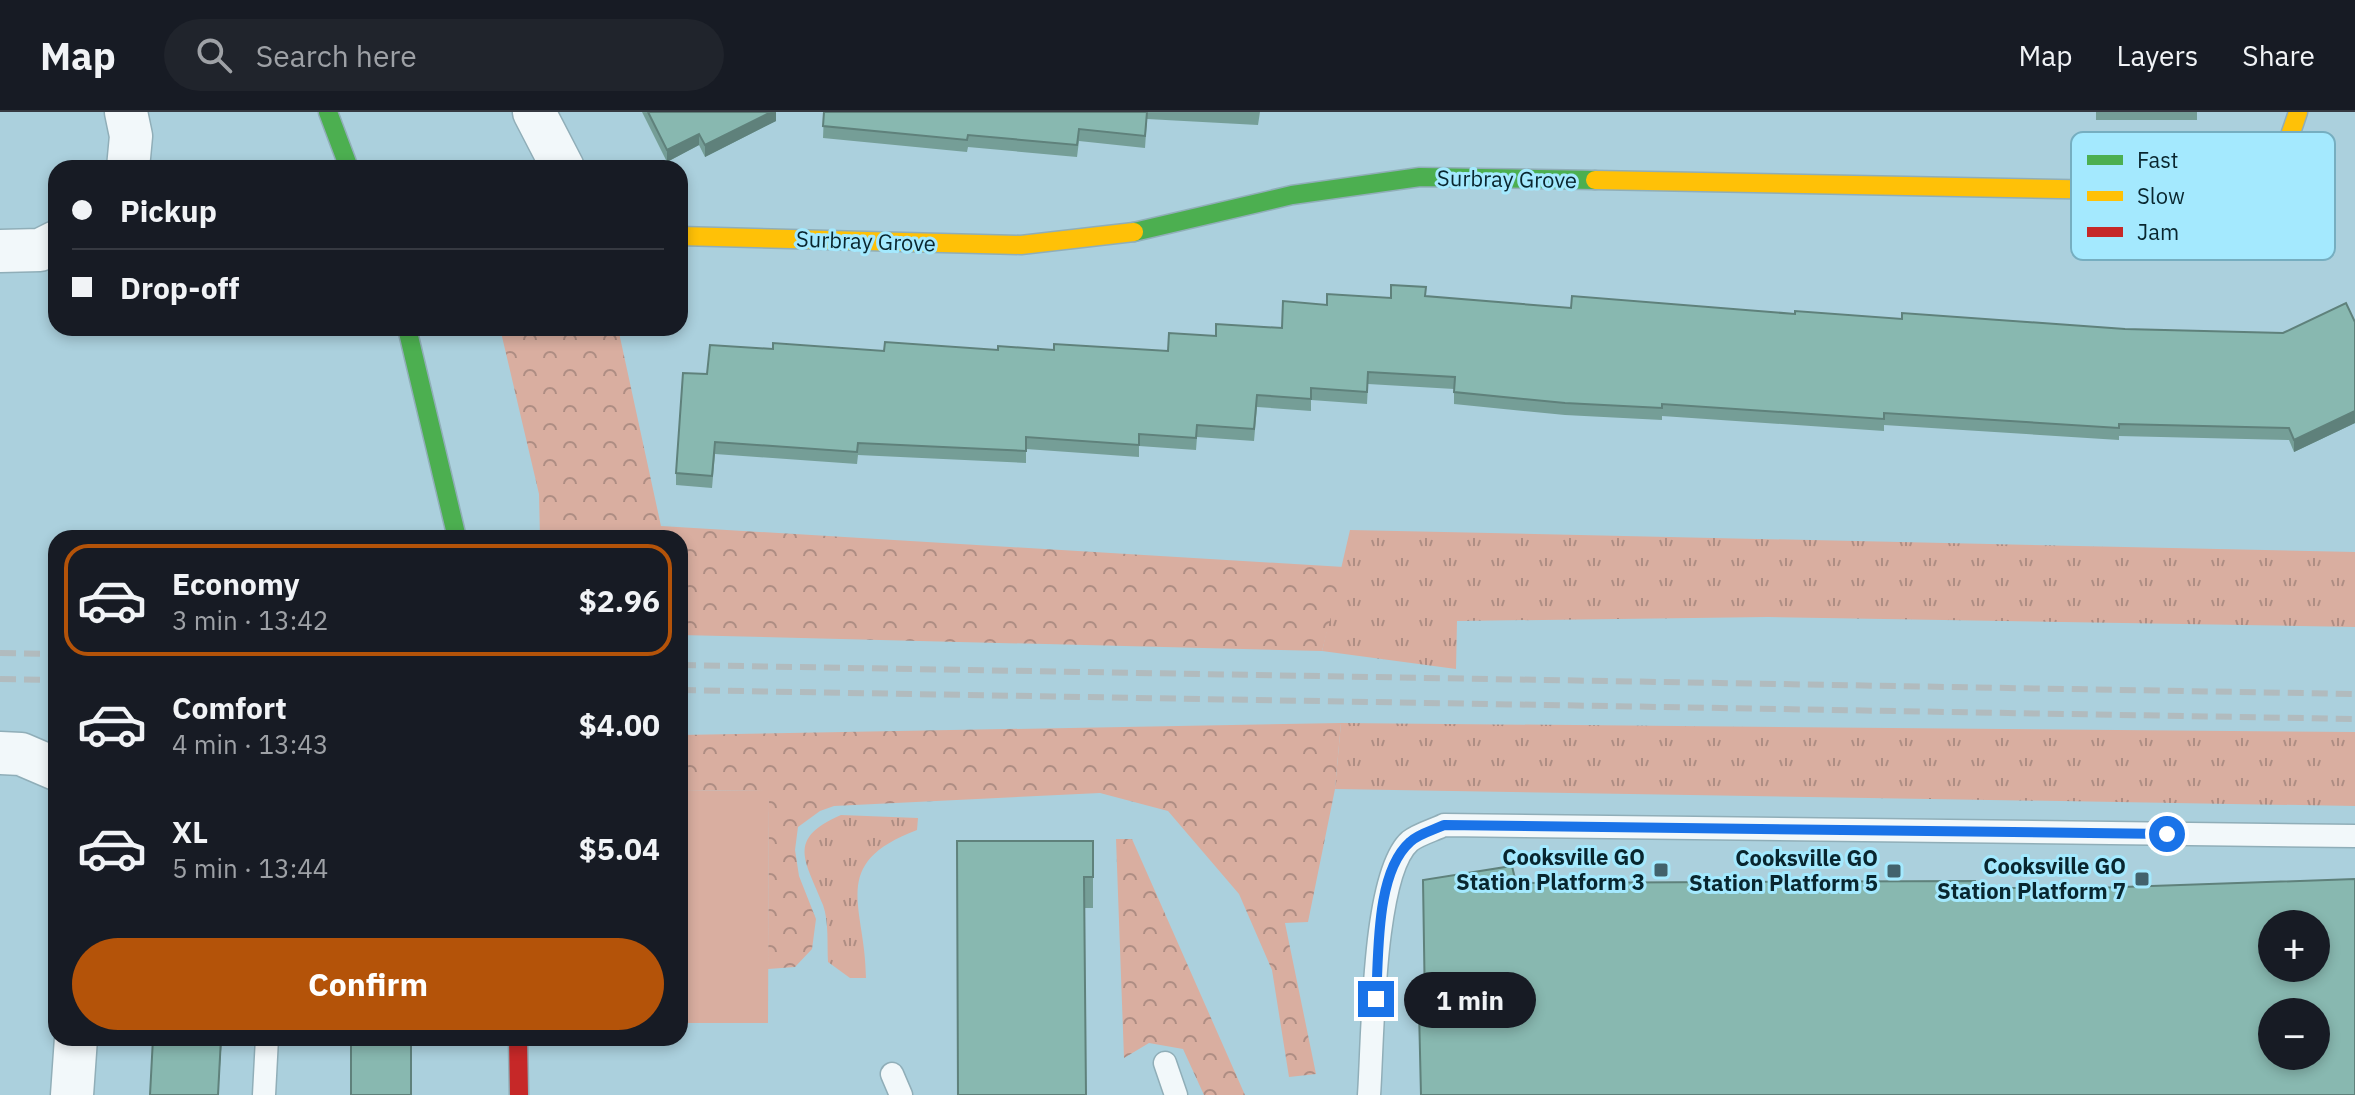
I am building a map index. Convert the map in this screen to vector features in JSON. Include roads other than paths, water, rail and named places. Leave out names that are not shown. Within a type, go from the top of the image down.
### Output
[{"type":"street","points":[[126,112],[131,136],[129,160]]},
{"type":"street","points":[[328,112],[346,160]]},
{"type":"street","points":[[534,112],[559,160]]},
{"type":"street","name":"Surbray Grove","points":[[2291,132],[2298,112]]},
{"type":"street","name":"Surbray Grove","points":[[688,236],[1021,245],[1127,234],[1292,195],[1420,177],[2071,189]]},
{"type":"street","points":[[0,251],[40,250],[48,246]]},
{"type":"street","points":[[409,336],[455,530]]},
{"type":"street","points":[[72,1095],[75,1046]]},
{"type":"street","points":[[518,1046],[519,1095]]},
{"type":"lane","points":[[1369,1095],[1383,904],[1395,862],[1411,840],[1444,825],[2355,836]]},
{"type":"lane","points":[[264,1095],[267,1046]]},
{"type":"lane","points":[[1165,1063],[1176,1095]]},
{"type":"railway","points":[[0,653],[48,654]]},
{"type":"railway","points":[[688,665],[2355,694]]},
{"type":"railway","points":[[0,679],[48,680]]},
{"type":"railway","points":[[688,690],[2355,719]]},
{"type":"place","name":"Cooksville GO Station Platform 3","points":[[1661,870]]},
{"type":"place","name":"Cooksville GO Station Platform 5","points":[[1894,871]]},
{"type":"place","name":"Cooksville GO Station Platform 7","points":[[2142,879]]}]
